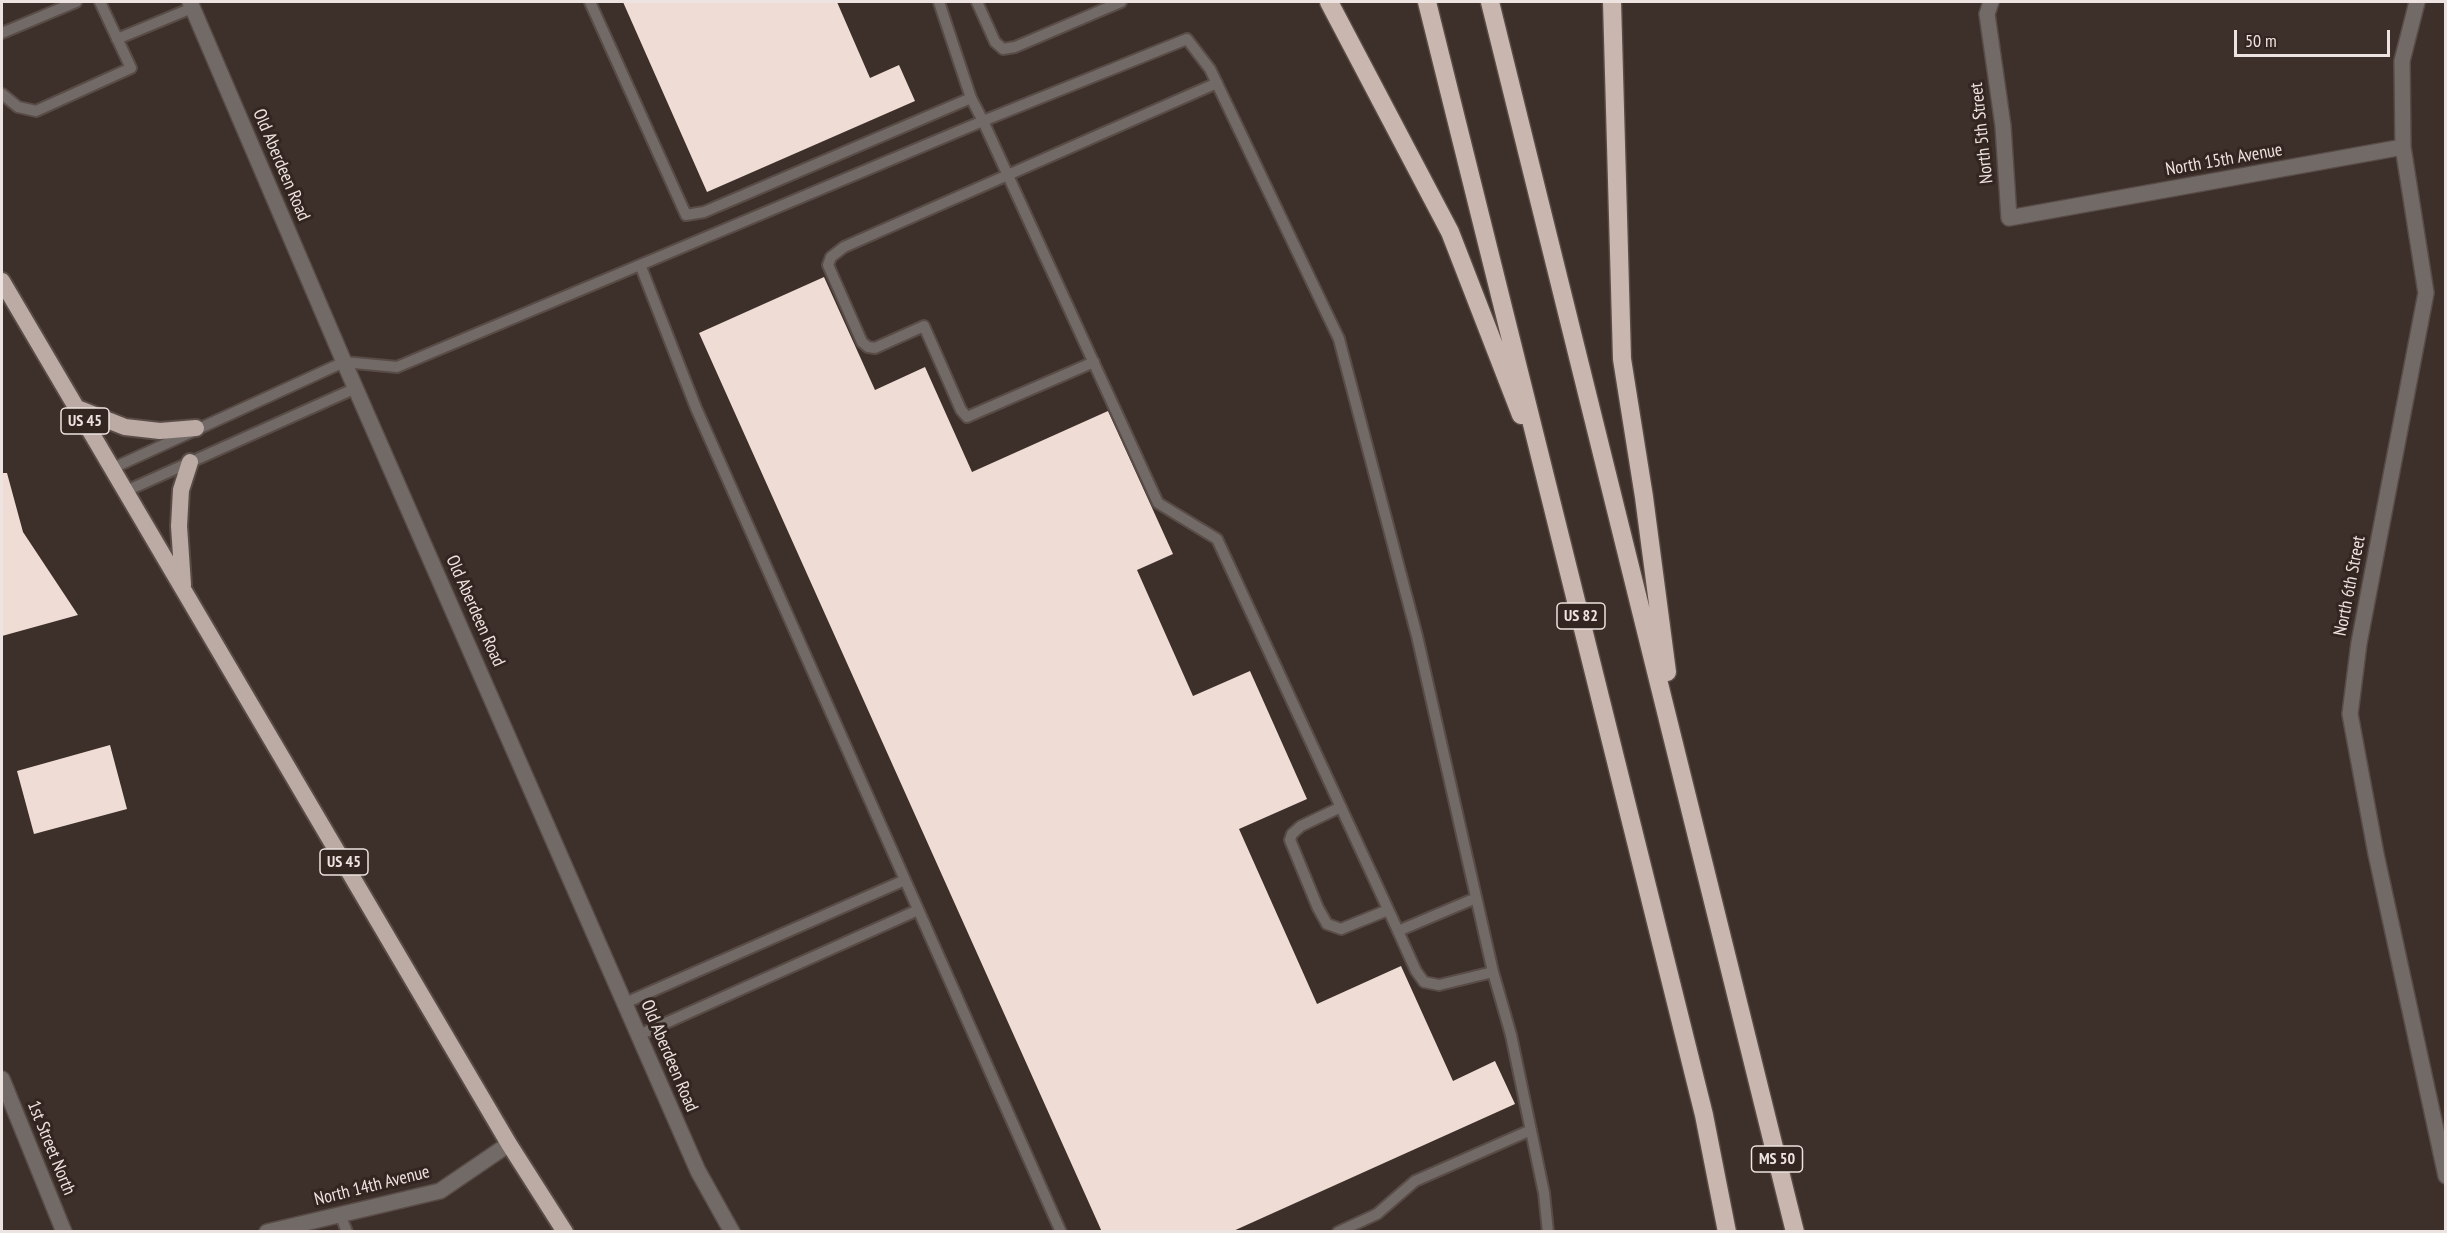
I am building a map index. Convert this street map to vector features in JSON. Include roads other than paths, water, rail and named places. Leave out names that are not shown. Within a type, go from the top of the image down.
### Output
[{"type":"highway","points":[[1329,2],[1450,232],[1551,491]]},
{"type":"highway","name":"US 82","points":[[1427,2],[1551,491],[1704,1114],[1727,1232]]},
{"type":"highway","points":[[1490,2],[1759,1087],[1786,1232]]},
{"type":"highway","points":[[1612,2],[1622,359],[1644,497],[1677,754]]},
{"type":"highway","name":"US 45","points":[[2,280],[509,1144],[565,1232]]},
{"type":"highway","points":[[77,408],[125,427],[160,431],[196,428]]},
{"type":"highway","points":[[183,589],[178,526],[181,490],[190,462]]},
{"type":"highway","name":"MS 50","points":[[1759,1087],[1795,1232]]},
{"type":"street","name":"North 5th Street","points":[[1992,2],[1987,14],[2003,126],[2009,218],[2052,210]]},
{"type":"street","name":"North 6th Street","points":[[2417,2],[2402,61],[2403,147],[2426,293],[2361,632],[2350,714],[2376,854],[2445,1176]]},
{"type":"street","name":"Old Aberdeen Road","points":[[191,5],[344,362],[698,1171],[732,1232]]},
{"type":"street","name":"North 15th Avenue","points":[[2052,210],[2403,147]]},
{"type":"street","name":"1st Street North","points":[[2,1078],[64,1232]]},
{"type":"street","name":"North 14th Avenue","points":[[271,1231],[440,1191],[509,1144]]},
{"type":"lane","points":[[2,33],[76,2]]},
{"type":"lane","points":[[2,94],[18,107],[36,111],[131,68],[100,2]]},
{"type":"lane","points":[[591,2],[686,215],[704,212],[971,98]]},
{"type":"lane","points":[[939,2],[971,98],[984,121],[1158,503],[1217,539],[1416,971],[1424,982],[1439,985],[1493,972]]},
{"type":"lane","points":[[977,2],[995,42],[1003,49],[1016,47],[1121,2]]},
{"type":"lane","points":[[117,39],[191,5]]},
{"type":"lane","points":[[113,468],[344,362],[397,367],[511,318],[530,313],[641,267],[984,121],[1187,39],[1210,69],[1339,339],[1415,628],[1531,1130],[1544,1193],[1548,1232]]},
{"type":"lane","points":[[1094,362],[967,417],[961,410],[924,326],[875,348],[868,347],[862,342],[828,265],[831,257],[844,247],[1217,83]]},
{"type":"lane","points":[[641,267],[696,408],[1061,1232]]},
{"type":"lane","points":[[126,490],[356,388]]},
{"type":"lane","points":[[1341,807],[1301,826],[1292,834],[1290,840],[1318,908],[1327,924],[1341,929],[1388,909]]},
{"type":"lane","points":[[625,1003],[905,880]]},
{"type":"lane","points":[[1399,933],[1398,931],[1476,898]]},
{"type":"lane","points":[[639,1035],[918,910]]},
{"type":"lane","points":[[1338,1232],[1377,1214],[1415,1181],[1531,1130]]},
{"type":"lane","points":[[340,1214],[347,1232]]}]
